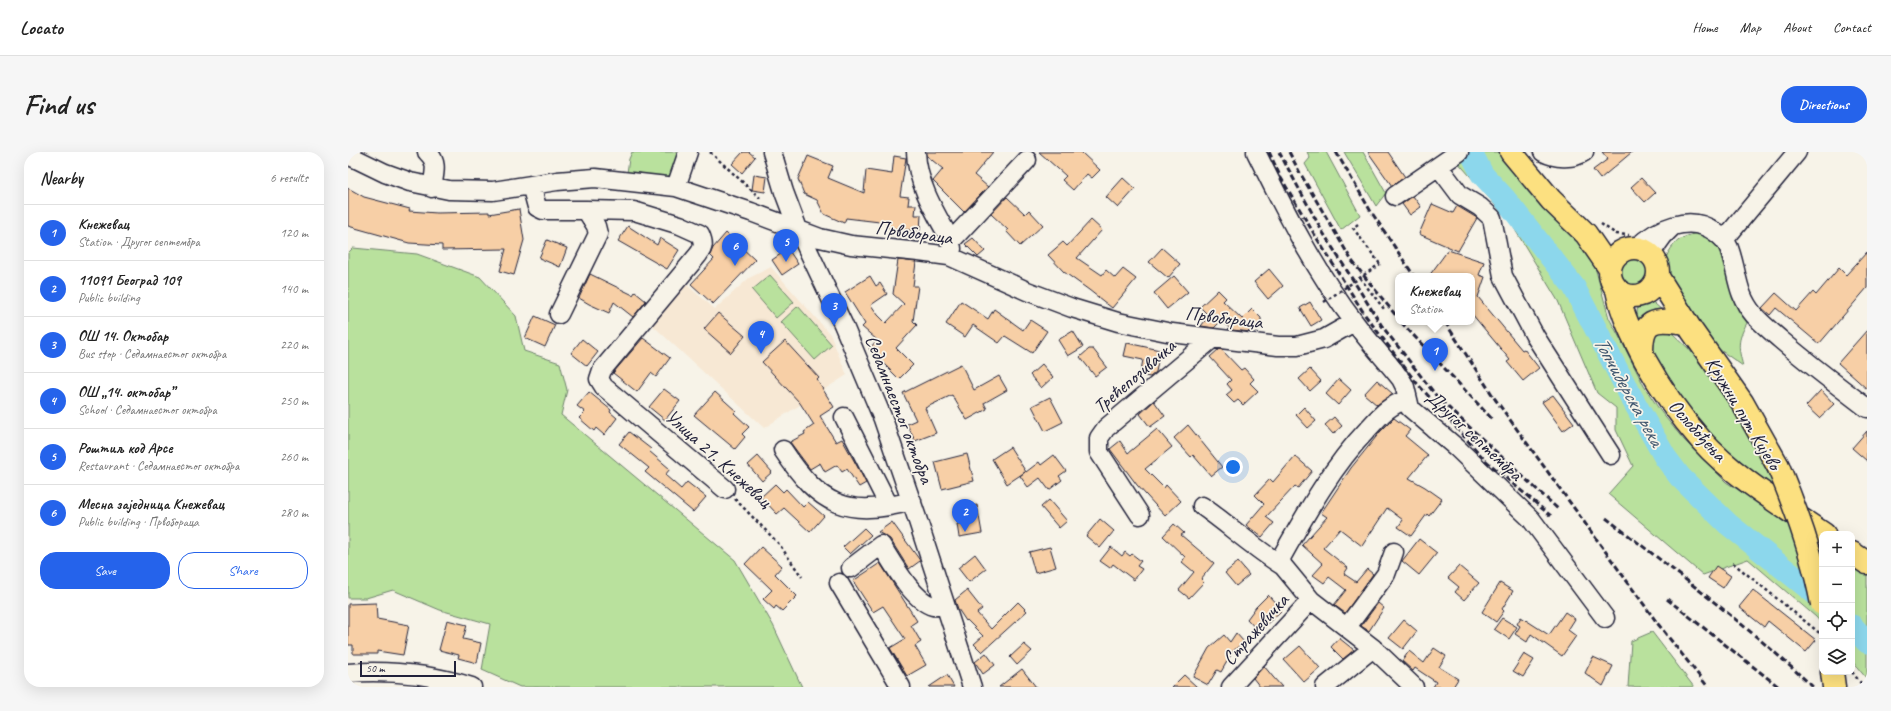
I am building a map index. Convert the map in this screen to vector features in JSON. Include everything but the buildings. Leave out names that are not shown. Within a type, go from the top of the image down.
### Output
[{"type":"main road","points":[[1512,152],[1551,200],[1586,234],[1610,269]]},
{"type":"main road","points":[[1586,234],[1637,251],[1658,265],[1648,289],[1634,309],[1633,334]]},
{"type":"main road","points":[[1637,251],[1615,257],[1610,269],[1610,277],[1617,290],[1626,296],[1648,289]]},
{"type":"main road","name":"Кружни пут Кијево","points":[[1648,289],[1686,327],[1718,368],[1749,413],[1778,466],[1804,532],[1816,574],[1822,603]]},
{"type":"main road","name":"Ослобођења","points":[[1617,290],[1624,317],[1642,354],[1673,406],[1702,441],[1734,470],[1820,531]]},
{"type":"main road","points":[[1642,354],[1644,334],[1652,323],[1661,320],[1686,327]]},
{"type":"main road","points":[[1855,555],[1867,564]]},
{"type":"main road","points":[[1832,675],[1834,687]]},
{"type":"street","points":[[427,152],[435,162],[432,188]]},
{"type":"street","points":[[676,187],[688,152]]},
{"type":"street","name":"Седамнаестог октобра","points":[[772,152],[784,192],[798,229],[843,324],[870,386],[912,501],[972,687]]},
{"type":"street","points":[[916,152],[920,177],[950,249],[1027,160]]},
{"type":"street","name":"Другог септембра","points":[[1256,152],[1281,204],[1304,245],[1354,322],[1401,379],[1405,387],[1407,400],[1412,410],[1457,448],[1531,519],[1605,618]]},
{"type":"street","points":[[1543,152],[1561,158],[1572,157],[1584,152]]},
{"type":"street","points":[[1724,240],[1797,152]]},
{"type":"street","name":"Првобораца","points":[[348,154],[385,173],[432,188],[481,192],[505,190],[557,181],[596,178],[676,187],[751,212],[820,238],[851,245],[919,252],[950,249],[1048,299],[1092,315],[1146,328],[1278,346],[1297,346],[1324,339],[1354,322]]},
{"type":"street","points":[[1394,196],[1449,159],[1460,195],[1480,207],[1492,218],[1503,276],[1535,336],[1611,455]]},
{"type":"street","points":[[532,185],[535,204],[540,209],[586,210],[596,226],[598,234],[559,314]]},
{"type":"street","name":"Улица 21. Кнежевац","points":[[586,210],[634,211],[700,234],[704,243],[703,248],[602,370],[599,380],[604,387],[725,489]]},
{"type":"street","points":[[1637,251],[1663,236],[1675,226],[1691,223],[1710,228],[1724,240],[1730,254],[1739,291],[1755,316],[1802,359],[1867,408]]},
{"type":"street","name":"Трећепозивачка","points":[[1140,515],[1099,452],[1099,438],[1109,424],[1213,338]]},
{"type":"street","points":[[1407,400],[1395,404],[1384,413],[1352,446],[1325,482],[1282,556],[1281,561],[1283,566],[1311,600],[1373,648],[1414,687]]},
{"type":"street","points":[[844,417],[889,506]]},
{"type":"street","points":[[783,450],[803,479],[838,505],[859,509],[889,506],[912,501]]},
{"type":"street","points":[[1202,506],[1234,529],[1267,557],[1283,566]]},
{"type":"street","points":[[851,568],[881,546],[913,592],[922,601],[936,606],[945,604]]},
{"type":"street","points":[[1347,627],[1386,574],[1394,552]]},
{"type":"street","points":[[839,583],[901,687]]},
{"type":"street","name":"Стражевичка","points":[[1231,687],[1311,600]]},
{"type":"street","points":[[1325,687],[1373,648]]},
{"type":"street","points":[[348,673],[401,674],[444,680],[472,687]]},
{"type":"path","points":[[710,152],[760,198]]},
{"type":"path","points":[[1324,302],[1380,264],[1353,228],[1358,224]]},
{"type":"path","points":[[1360,278],[1384,309]]},
{"type":"path","name":"Улица 21. Кнежевац","points":[[725,489],[779,544],[802,577]]},
{"type":"path","points":[[1733,564],[1819,633]]},
{"type":"path","points":[[1854,675],[1864,687]]},
{"type":"shaded area","points":[[771,267],[830,334],[847,375],[764,428],[649,322],[682,281],[715,309],[749,278]]},
{"type":"green space","points":[[632,152],[685,152],[676,187],[626,180],[629,159]]},
{"type":"green space","points":[[1307,152],[1326,152],[1360,215],[1341,230],[1305,164],[1310,158]]},
{"type":"green space","points":[[1344,152],[1363,152],[1386,193],[1376,206]]},
{"type":"green space","points":[[1449,152],[1501,152],[1574,236],[1595,267],[1609,318],[1644,386],[1661,412],[1684,440],[1726,482],[1819,541],[1819,620],[1748,559],[1703,575],[1608,494],[1633,466],[1616,430],[1616,408],[1597,393],[1558,301],[1511,223]]},
{"type":"green space","points":[[1697,233],[1709,235],[1719,248],[1730,287],[1747,323],[1741,335],[1739,344],[1743,366],[1713,345],[1671,279],[1665,259],[1668,253],[1681,239]]},
{"type":"green space","points":[[353,248],[417,254],[480,277],[516,316],[524,351],[560,363],[567,390],[561,415],[735,560],[773,625],[802,687],[520,687],[482,670],[490,624],[440,610],[393,590],[366,598],[348,598],[348,253]]},
{"type":"green space","points":[[1630,253],[1638,253],[1648,258],[1652,265],[1652,279],[1648,286],[1638,291],[1630,291],[1620,286],[1618,283],[1615,276],[1615,268],[1620,258],[1623,256]]},
{"type":"green space","points":[[770,275],[794,302],[776,318],[752,290]]},
{"type":"green space","points":[[1647,297],[1671,318],[1638,330],[1637,312],[1639,301]]},
{"type":"green space","points":[[798,306],[832,345],[815,360],[781,322]]},
{"type":"green space","points":[[1661,330],[1673,334],[1689,349],[1735,410],[1776,489],[1707,434],[1658,369],[1650,344],[1654,333]]},
{"type":"green space","points":[[1855,565],[1867,574],[1867,679],[1855,665]]},
{"type":"green space","points":[[1652,632],[1694,687],[1628,687],[1631,641]]},
{"type":"waterway","name":"Топчидерска река","points":[[1471,152],[1482,174],[1505,199],[1574,287],[1629,393],[1665,457],[1680,477],[1728,524],[1819,597]]},
{"type":"waterway","name":"Топчидерска река","points":[[1855,629],[1867,642]]},
{"type":"railway","points":[[1269,152],[1281,178],[1365,315],[1415,381],[1485,460],[1551,516]]},
{"type":"railway","points":[[1279,152],[1322,231],[1382,326],[1438,398],[1558,509]]},
{"type":"railway","points":[[1289,152],[1352,261],[1395,314]]},
{"type":"railway","points":[[1336,152],[1370,210],[1412,273]]},
{"type":"railway","points":[[1404,325],[1492,419]]},
{"type":"railway","points":[[1447,325],[1495,399],[1658,624],[1708,687]]},
{"type":"railway","points":[[1606,518],[1763,642],[1813,687]]},
{"type":"railway","points":[[1667,599],[1779,687]]},
{"type":"place","name":"Роштиљ код Арсе","points":[[786,262]]},
{"type":"place","name":"Месна заједница Кнежевац","points":[[735,266]]},
{"type":"place","name":"ОШ 14. Октобар","points":[[834,326]]},
{"type":"place","name":"ОШ „14. октобар”","points":[[761,354]]},
{"type":"place","name":"Кнежевац","points":[[1435,371]]},
{"type":"place","name":"11091 Београд 109","points":[[965,532]]}]
